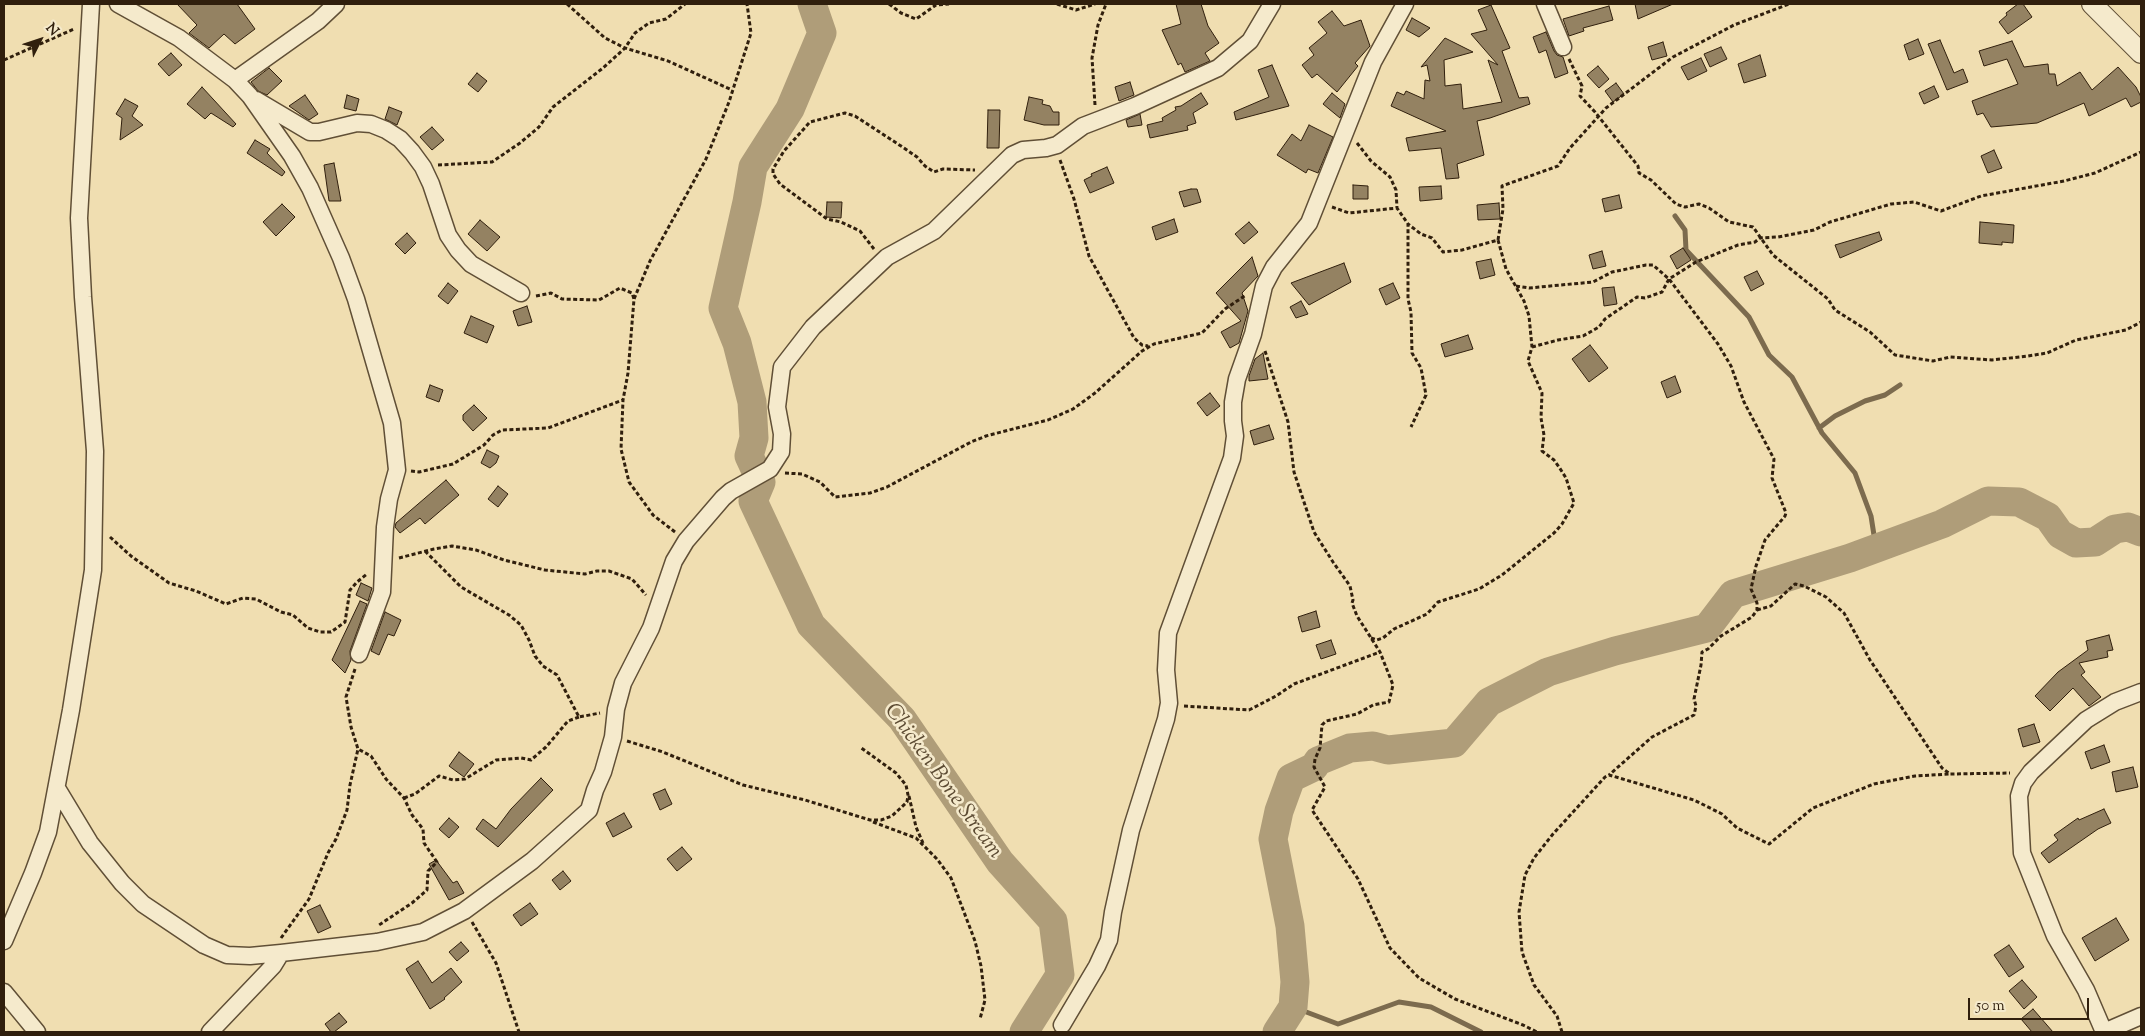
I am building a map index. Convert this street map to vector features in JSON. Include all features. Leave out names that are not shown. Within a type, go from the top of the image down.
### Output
[{"type":"street","points":[[4,941],[34,873],[48,832],[58,790],[94,570],[95,451],[79,218],[91,4]]},
{"type":"street","points":[[118,4],[179,38],[234,80],[250,96],[292,156],[310,188],[356,299],[392,423],[397,470],[389,498],[385,527],[382,592],[359,654]]},
{"type":"street","points":[[234,80],[318,21],[336,4]]},
{"type":"street","points":[[58,790],[90,842],[122,883],[143,904],[204,945],[227,955],[250,956],[376,942],[423,932],[464,911],[532,862],[589,810],[613,737],[616,709],[623,684],[651,628],[674,561],[686,541],[722,498],[768,471],[781,452],[782,434],[777,407],[782,367],[813,327],[887,257],[934,230],[1012,155],[1024,150],[1046,148],[1057,144],[1083,126],[1135,106],[1218,68],[1250,41],[1272,4]]},
{"type":"street","points":[[1062,1025],[1105,951],[1131,830],[1166,719],[1169,703],[1166,670],[1168,632],[1232,458],[1235,436],[1233,402],[1237,379],[1253,334],[1264,286],[1274,266],[1301,235],[1317,208],[1373,62],[1405,4]]},
{"type":"street","points":[[1545,4],[1563,48]]},
{"type":"street","points":[[2092,4],[2141,53]]},
{"type":"street","points":[[250,96],[310,132],[319,132],[357,123],[371,124],[386,130],[400,139],[423,167],[431,184],[448,235],[458,250],[471,264],[521,293]]},
{"type":"street","points":[[2141,692],[2115,702],[2086,720],[2031,772],[2023,783],[2019,796],[2022,853],[2055,936],[2086,990],[2104,1032],[2141,1016]]},
{"type":"street","points":[[210,1032],[273,966],[281,953]]},
{"type":"street","points":[[4,992],[37,1032]]},
{"type":"path","points":[[567,4],[604,38],[625,48],[668,62],[732,90]]},
{"type":"path","points":[[423,167],[492,162],[539,127],[553,106],[603,68],[625,48],[635,33],[649,23],[666,19],[685,4]]},
{"type":"path","points":[[686,541],[653,515],[629,482],[621,450],[623,400],[628,374],[634,299],[650,262],[706,159],[751,33],[747,4]]},
{"type":"path","points":[[889,4],[901,13],[916,19],[936,6],[949,4]]},
{"type":"path","points":[[1058,4],[1076,10],[1095,4]]},
{"type":"path","points":[[1096,121],[1092,58],[1098,24],[1106,4]]},
{"type":"path","points":[[1371,638],[1376,640],[1384,638],[1394,629],[1428,614],[1438,602],[1479,589],[1502,575],[1554,533],[1574,503],[1566,478],[1554,460],[1542,451],[1544,435],[1541,418],[1542,393],[1528,361],[1532,347],[1529,316],[1506,268],[1498,240],[1503,209],[1502,186],[1558,166],[1570,148],[1598,116],[1639,82],[1673,58],[1734,25],[1789,4]]},
{"type":"path","points":[[4,60],[91,21]]},
{"type":"path","points":[[1563,48],[1582,86],[1580,96],[1638,166],[1639,173],[1650,180],[1676,204],[1684,207],[1699,204],[1709,208],[1729,222],[1753,227],[1773,255],[1828,299],[1835,310],[1870,332],[1895,355],[1934,361],[1950,357],[1992,360],[2047,353],[2076,340],[2126,330],[2141,322]]},
{"type":"path","points":[[887,257],[875,250],[860,230],[841,222],[827,219],[780,184],[774,174],[773,169],[784,151],[795,141],[810,122],[845,113],[855,116],[904,148],[934,172],[943,169],[996,170]]},
{"type":"path","points":[[1344,137],[1358,143],[1371,161],[1390,177],[1396,190],[1397,208],[1408,224],[1416,231],[1432,238],[1443,252],[1462,250],[1498,240]]},
{"type":"path","points":[[1057,144],[1062,170],[1074,199],[1089,256],[1134,338],[1142,345],[1149,347]]},
{"type":"path","points":[[1532,347],[1583,336],[1637,297],[1645,298],[1662,292],[1670,279],[1703,258],[1738,245],[1755,242],[1760,238],[1778,237],[1814,230],[1830,222],[1891,204],[1914,202],[1941,210],[1982,196],[2079,177],[2141,152]]},
{"type":"path","points":[[1317,208],[1333,206],[1349,213],[1397,208]]},
{"type":"path","points":[[1408,224],[1408,299],[1411,312],[1412,354],[1421,368],[1426,395],[1411,427]]},
{"type":"path","points":[[1516,286],[1529,288],[1581,284],[1593,282],[1612,272],[1646,265],[1653,265],[1670,279],[1718,344],[1728,361],[1739,385],[1744,402],[1774,459],[1771,467],[1772,478],[1786,516],[1768,534],[1758,559],[1751,589],[1757,603],[1757,610]]},
{"type":"path","points":[[768,471],[802,474],[820,482],[835,497],[870,493],[902,480],[986,436],[1048,420],[1073,409],[1095,393],[1142,350],[1202,333],[1225,309],[1264,286]]},
{"type":"path","points":[[521,293],[538,296],[551,293],[562,299],[599,300],[620,288],[632,293],[634,299]]},
{"type":"path","points":[[1253,334],[1263,345],[1288,422],[1294,472],[1314,532],[1332,562],[1350,586],[1352,603],[1380,652],[1393,685],[1389,702],[1373,705],[1357,714],[1326,721],[1322,725],[1320,748],[1314,767],[1325,787],[1312,810],[1358,879],[1390,948],[1420,978],[1454,999],[1537,1032]]},
{"type":"path","points":[[397,470],[419,472],[453,464],[484,445],[493,435],[502,430],[548,428],[623,400]]},
{"type":"path","points":[[94,523],[131,556],[169,583],[196,591],[226,604],[244,598],[256,599],[281,612],[293,615],[308,628],[320,632],[332,632],[345,622],[350,590],[365,575],[404,556],[425,550],[452,546],[476,550],[504,560],[545,570],[585,574],[609,571],[632,579],[646,595],[660,602]]},
{"type":"path","points":[[425,550],[462,587],[509,615],[521,625],[535,656],[543,666],[557,675],[579,717]]},
{"type":"path","points":[[1562,1032],[1557,1016],[1534,985],[1522,952],[1519,912],[1525,875],[1553,834],[1608,775],[1652,737],[1694,715],[1696,706],[1694,699],[1702,652],[1708,649],[1721,636],[1749,620],[1757,610],[1771,606],[1795,584],[1816,591],[1844,613],[1892,693],[1942,768],[1950,774]]},
{"type":"path","points":[[1169,703],[1193,707],[1249,710],[1294,684],[1380,652]]},
{"type":"path","points":[[281,953],[281,939],[308,899],[347,810],[358,749],[351,726],[346,697],[359,654]]},
{"type":"path","points":[[404,798],[416,794],[439,776],[453,780],[465,779],[488,764],[502,758],[531,760],[546,747],[568,720],[616,709]]},
{"type":"path","points":[[613,737],[663,752],[743,784],[805,800],[870,820],[906,833],[925,845]]},
{"type":"path","points":[[860,747],[896,774],[906,785],[919,836],[951,878],[975,941],[985,991],[985,1000],[980,1019]]},
{"type":"path","points":[[358,749],[372,756],[386,779],[404,798],[412,815],[423,829],[424,843],[437,862],[428,872],[427,890],[412,904],[377,926],[375,931],[376,942]]},
{"type":"path","points":[[1608,775],[1694,800],[1722,814],[1737,828],[1769,844],[1813,808],[1874,784],[1915,776],[2031,772]]},
{"type":"path","points":[[870,820],[881,820],[892,816],[907,802],[908,795]]},
{"type":"path","points":[[464,911],[487,945],[496,963],[520,1032]]},
{"type":"building","points":[[177,4],[237,4],[255,29],[235,44],[224,34],[209,48],[189,33],[197,25]]},
{"type":"building","points":[[1176,4],[1201,4],[1208,26],[1219,43],[1205,53],[1210,61],[1185,72],[1181,63],[1178,65],[1162,30],[1181,24]]},
{"type":"building","points":[[1635,4],[1673,4],[1638,19]]},
{"type":"building","points":[[2018,4],[2023,4],[2032,17],[2008,34],[1999,22],[2007,15],[2006,13]]},
{"type":"building","points":[[1491,5],[1510,48],[1502,51],[1519,98],[1528,97],[1530,104],[1477,121],[1484,155],[1457,164],[1459,178],[1446,179],[1441,148],[1409,151],[1406,138],[1446,131],[1391,106],[1397,92],[1404,95],[1406,91],[1424,99],[1425,80],[1430,81],[1427,65],[1421,67],[1445,38],[1473,52],[1444,60],[1445,86],[1461,84],[1463,109],[1502,102],[1488,60],[1498,65],[1471,34],[1487,30],[1478,10]]},
{"type":"building","points":[[1609,6],[1613,20],[1583,28],[1584,31],[1569,36],[1563,19]]},
{"type":"building","points":[[1332,11],[1344,26],[1361,20],[1370,46],[1355,63],[1358,66],[1337,92],[1317,74],[1312,78],[1302,65],[1314,55],[1309,48],[1327,33],[1318,22]]},
{"type":"building","points":[[1412,18],[1430,28],[1419,37],[1406,30]]},
{"type":"building","points":[[1546,32],[1554,51],[1557,55],[1563,57],[1568,73],[1555,78],[1546,50],[1539,53],[1533,37]]},
{"type":"building","points":[[1918,39],[1924,54],[1909,60],[1904,45]]},
{"type":"building","points":[[1940,40],[1954,73],[1963,69],[1968,82],[1947,90],[1928,44]]},
{"type":"building","points":[[2012,41],[2024,67],[2048,64],[2049,74],[2055,74],[2057,86],[2080,72],[2092,90],[2118,67],[2136,87],[2141,97],[2141,102],[2131,107],[2126,98],[2089,116],[2084,103],[2037,123],[1991,127],[1983,113],[1977,115],[1972,101],[2018,84],[2007,59],[1984,66],[1979,51]]},
{"type":"building","points":[[1663,42],[1667,56],[1652,60],[1648,47]]},
{"type":"building","points":[[1721,47],[1727,59],[1710,67],[1704,54]]},
{"type":"building","points":[[171,53],[182,65],[169,76],[158,64]]},
{"type":"building","points":[[1760,55],[1766,76],[1744,83],[1738,64]]},
{"type":"building","points":[[1701,58],[1707,71],[1688,80],[1681,67]]},
{"type":"building","points":[[1272,65],[1289,106],[1236,120],[1234,112],[1269,97],[1258,70]]},
{"type":"building","points":[[1598,66],[1609,79],[1599,88],[1587,75]]},
{"type":"building","points":[[269,68],[282,81],[267,95],[258,91],[251,82]]},
{"type":"building","points":[[477,73],[487,81],[478,92],[468,84]]},
{"type":"building","points":[[1130,82],[1134,95],[1119,101],[1115,87]]},
{"type":"building","points":[[1616,83],[1624,94],[1613,102],[1605,91]]},
{"type":"building","points":[[1934,86],[1939,97],[1924,104],[1919,93]]},
{"type":"building","points":[[202,87],[236,124],[233,127],[211,113],[205,119],[187,104]]},
{"type":"building","points":[[1201,93],[1208,104],[1193,113],[1196,123],[1187,126],[1188,130],[1150,138],[1147,125],[1163,121],[1162,118],[1176,110],[1175,107],[1181,106]]},
{"type":"building","points":[[1332,93],[1345,104],[1340,118],[1323,104]]},
{"type":"building","points":[[305,95],[318,114],[309,120],[289,106]]},
{"type":"building","points":[[347,95],[359,99],[356,111],[344,108]]},
{"type":"building","points":[[1029,97],[1043,100],[1042,104],[1050,106],[1053,112],[1059,112],[1059,125],[1044,125],[1024,120]]},
{"type":"building","points":[[125,99],[138,106],[132,116],[143,125],[120,140],[122,118],[116,114]]},
{"type":"building","points":[[389,107],[402,112],[397,125],[385,119]]},
{"type":"building","points":[[988,110],[1000,110],[999,148],[987,148]]},
{"type":"building","points":[[1140,114],[1142,125],[1128,127],[1126,120]]},
{"type":"building","points":[[1309,125],[1333,137],[1318,173],[1308,169],[1306,173],[1277,155],[1292,134],[1301,141]]},
{"type":"building","points":[[432,127],[444,140],[432,150],[420,137]]},
{"type":"building","points":[[255,140],[270,149],[267,153],[285,172],[282,176],[247,153]]},
{"type":"building","points":[[1994,150],[2002,168],[1988,173],[1981,156]]},
{"type":"building","points":[[334,163],[341,201],[329,201],[324,165]]},
{"type":"building","points":[[1107,167],[1114,183],[1090,193],[1084,180],[1092,176],[1091,174]]},
{"type":"building","points":[[1353,185],[1368,186],[1368,199],[1353,199]]},
{"type":"building","points":[[1441,186],[1442,199],[1420,201],[1419,187]]},
{"type":"building","points":[[1197,189],[1201,202],[1184,207],[1179,192]]},
{"type":"building","points":[[1619,195],[1622,208],[1605,212],[1602,199]]},
{"type":"building","points":[[827,202],[842,202],[841,218],[826,217]]},
{"type":"building","points":[[1499,203],[1500,219],[1478,220],[1477,205]]},
{"type":"building","points":[[282,204],[295,217],[276,236],[263,222]]},
{"type":"building","points":[[1174,219],[1178,232],[1156,240],[1152,227]]},
{"type":"building","points":[[480,220],[500,237],[487,251],[468,234]]},
{"type":"building","points":[[1249,222],[1258,232],[1244,244],[1235,234]]},
{"type":"building","points":[[1980,222],[2014,225],[2013,243],[2002,242],[2002,245],[1979,243]]},
{"type":"building","points":[[1879,232],[1882,240],[1840,258],[1835,245]]},
{"type":"building","points":[[407,233],[416,243],[405,254],[395,244]]},
{"type":"building","points":[[1683,248],[1691,260],[1677,269],[1670,256]]},
{"type":"building","points":[[1602,251],[1606,266],[1593,269],[1589,255]]},
{"type":"building","points":[[1252,257],[1258,276],[1242,293],[1248,311],[1239,343],[1230,348],[1221,332],[1241,321],[1216,293]]},
{"type":"building","points":[[1491,259],[1495,275],[1480,279],[1476,262]]},
{"type":"building","points":[[1344,263],[1351,282],[1309,305],[1291,283]]},
{"type":"building","points":[[1757,271],[1764,284],[1751,291],[1744,277]]},
{"type":"building","points":[[448,283],[458,291],[448,304],[438,296]]},
{"type":"building","points":[[1393,283],[1400,298],[1386,305],[1379,289]]},
{"type":"building","points":[[1614,287],[1617,304],[1604,306],[1602,288]]},
{"type":"building","points":[[1301,301],[1308,314],[1296,318],[1290,307]]},
{"type":"building","points":[[527,306],[532,322],[518,326],[513,311]]},
{"type":"building","points":[[471,316],[494,326],[487,343],[464,333]]},
{"type":"building","points":[[1468,335],[1473,349],[1445,357],[1441,344]]},
{"type":"building","points":[[1590,345],[1608,368],[1589,382],[1572,359]]},
{"type":"building","points":[[1263,353],[1268,379],[1249,381],[1255,359]]},
{"type":"building","points":[[1675,376],[1681,392],[1667,398],[1661,382]]},
{"type":"building","points":[[430,385],[443,390],[439,402],[426,397]]},
{"type":"building","points":[[1210,393],[1220,406],[1207,416],[1197,403]]},
{"type":"building","points":[[474,405],[487,418],[473,431],[463,420],[463,415]]},
{"type":"building","points":[[1269,425],[1274,439],[1254,445],[1250,431]]},
{"type":"building","points":[[487,450],[499,456],[496,463],[490,468],[481,463]]},
{"type":"building","points":[[446,480],[459,495],[425,524],[420,518],[400,533],[395,527],[396,523]]},
{"type":"building","points":[[498,486],[508,494],[498,507],[488,499]]},
{"type":"building","points":[[361,583],[372,588],[368,601],[356,595]]},
{"type":"building","points":[[360,601],[367,604],[350,651],[351,660],[345,673],[332,660]]},
{"type":"building","points":[[1316,611],[1320,627],[1302,632],[1298,617]]},
{"type":"building","points":[[385,612],[401,620],[394,636],[388,634],[379,655],[371,651]]},
{"type":"building","points":[[2109,635],[2113,650],[2107,651],[2108,657],[2079,663],[2085,672],[2081,675],[2101,697],[2089,706],[2073,688],[2050,711],[2035,696],[2058,672],[2088,650],[2086,641]]},
{"type":"building","points":[[1331,640],[1336,654],[1321,659],[1316,645]]},
{"type":"building","points":[[2034,724],[2040,742],[2023,747],[2018,729]]},
{"type":"building","points":[[2104,745],[2110,762],[2091,769],[2085,752]]},
{"type":"building","points":[[459,752],[474,764],[464,777],[449,766]]},
{"type":"building","points":[[2133,767],[2138,787],[2116,792],[2112,772]]},
{"type":"building","points":[[541,778],[553,790],[498,847],[476,829],[483,819],[496,829],[511,809]]},
{"type":"building","points":[[665,789],[672,804],[660,810],[653,794]]},
{"type":"building","points":[[2104,809],[2111,823],[2098,829],[2049,863],[2041,853],[2058,840],[2054,835],[2078,818],[2079,820]]},
{"type":"building","points":[[624,813],[632,827],[613,837],[606,823]]},
{"type":"building","points":[[449,818],[459,827],[449,838],[439,829]]},
{"type":"building","points":[[682,847],[692,859],[677,871],[667,859]]},
{"type":"building","points":[[436,860],[453,883],[457,881],[464,893],[449,900],[429,864]]},
{"type":"building","points":[[563,871],[571,881],[560,890],[552,880]]},
{"type":"building","points":[[530,903],[538,914],[521,926],[513,915]]},
{"type":"building","points":[[320,905],[331,927],[318,933],[307,911]]},
{"type":"building","points":[[2116,918],[2129,940],[2095,961],[2082,938]]},
{"type":"building","points":[[461,942],[469,951],[457,961],[449,952]]},
{"type":"building","points":[[2009,945],[2024,967],[2009,977],[1994,955]]},
{"type":"building","points":[[418,961],[432,983],[451,968],[462,982],[445,999],[430,1009],[406,969]]},
{"type":"building","points":[[2022,980],[2037,997],[2024,1009],[2009,991]]},
{"type":"building","points":[[2033,1009],[2053,1032],[2032,1032],[2021,1019]]},
{"type":"building","points":[[339,1013],[347,1022],[334,1032],[331,1032],[325,1024]]},
{"type":"waterway","name":"Chicken Bone Stream","points":[[812,4],[822,33],[790,109],[753,167],[723,308],[737,343],[752,402],[754,438],[749,456],[761,482],[753,501],[811,625],[902,719],[1000,862],[1053,921],[1060,975],[1024,1032]]},
{"type":"waterway","points":[[1675,216],[1685,230],[1686,250],[1749,317],[1769,355],[1792,377],[1822,433],[1855,473],[1871,516],[1876,548]]},
{"type":"waterway","points":[[1819,428],[1835,416],[1865,401],[1885,395],[1900,385]]},
{"type":"waterway","points":[[1277,1032],[1293,1007],[1295,982],[1290,926],[1273,839],[1279,811],[1291,778],[1314,767],[1318,761],[1350,748],[1373,746],[1388,750],[1454,743],[1489,702],[1548,672],[1615,651],[1707,628],[1733,594],[1850,558],[1942,524],[1988,501],[2019,502],[2048,517],[2060,534],[2076,543],[2095,542],[2115,529],[2128,527],[2141,532]]},
{"type":"waterway","points":[[1293,1007],[1338,1024],[1399,1002],[1431,1007],[1481,1032]]}]
